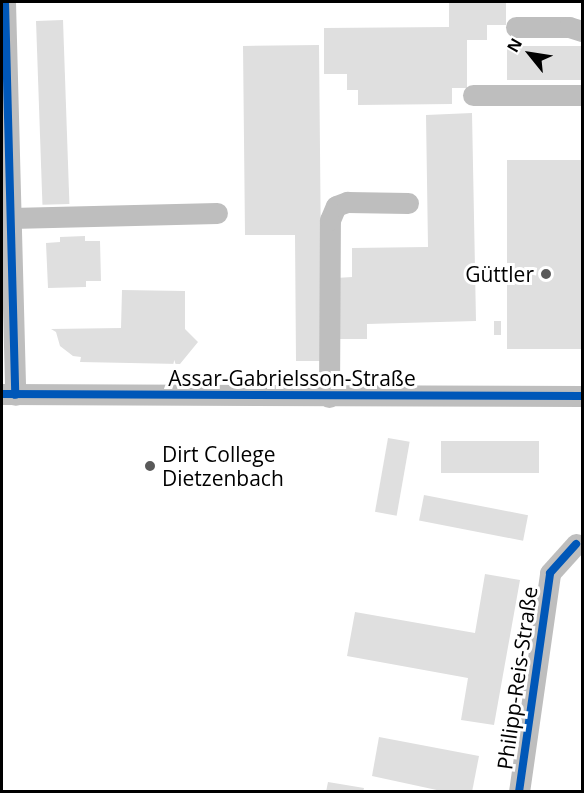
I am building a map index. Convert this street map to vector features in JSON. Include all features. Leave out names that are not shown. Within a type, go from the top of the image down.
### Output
[{"type":"street","points":[[5,2],[10,218],[8,394]]},
{"type":"street","points":[[516,27],[569,27],[582,31]]},
{"type":"street","points":[[473,95],[582,94]]},
{"type":"street","points":[[329,397],[330,220],[336,206],[347,202],[408,203]]},
{"type":"street","points":[[10,218],[217,213]]},
{"type":"street","name":"Assar-Gabrielsson-Straße","points":[[8,394],[329,397],[582,396]]},
{"type":"street","name":"Philipp-Reis-Straße","points":[[519,792],[550,573],[576,544]]},
{"type":"building","points":[[449,2],[506,2],[506,25],[487,25],[487,40],[467,40],[467,88],[452,88],[452,104],[358,105],[358,90],[347,90],[347,74],[324,74],[324,28],[449,27]]},
{"type":"building","points":[[63,20],[69,204],[42,205],[36,21]]},
{"type":"building","points":[[319,45],[322,361],[296,361],[295,235],[245,235],[243,46]]},
{"type":"building","points":[[507,46],[582,46],[582,80],[507,80]]},
{"type":"building","points":[[472,113],[476,321],[367,324],[367,339],[337,339],[336,278],[352,277],[352,248],[428,247],[426,115]]},
{"type":"building","name":"Güttler","points":[[507,160],[582,160],[582,349],[507,349]]},
{"type":"building","points":[[85,236],[85,241],[100,241],[101,281],[86,281],[86,287],[48,288],[46,243],[60,242],[60,237]]},
{"type":"building","points":[[122,290],[185,291],[185,329],[198,342],[180,364],[80,362],[81,357],[73,356],[60,346],[56,332],[51,329],[121,328]]},
{"type":"building","points":[[494,321],[501,321],[501,335],[494,335]]},
{"type":"building","points":[[388,438],[410,442],[397,516],[375,512]]},
{"type":"building","points":[[441,441],[539,441],[539,473],[441,473]]},
{"type":"building","points":[[424,495],[528,515],[523,541],[419,521]]},
{"type":"building","points":[[485,574],[520,580],[494,725],[461,720],[468,678],[347,656],[355,612],[475,633]]},
{"type":"building","points":[[379,737],[479,756],[472,792],[446,792],[372,776]]},
{"type":"building","points":[[328,782],[364,788],[363,792],[326,792]]},
{"type":"cycle path","points":[[5,2],[15,395]]},
{"type":"cycle path","points":[[2,394],[582,396]]},
{"type":"cycle path","points":[[519,792],[550,573],[576,544]]},
{"type":"place","name":"Güttler","points":[[546,274]]},
{"type":"place","name":"Dirt College Dietzenbach","points":[[150,466]]}]
